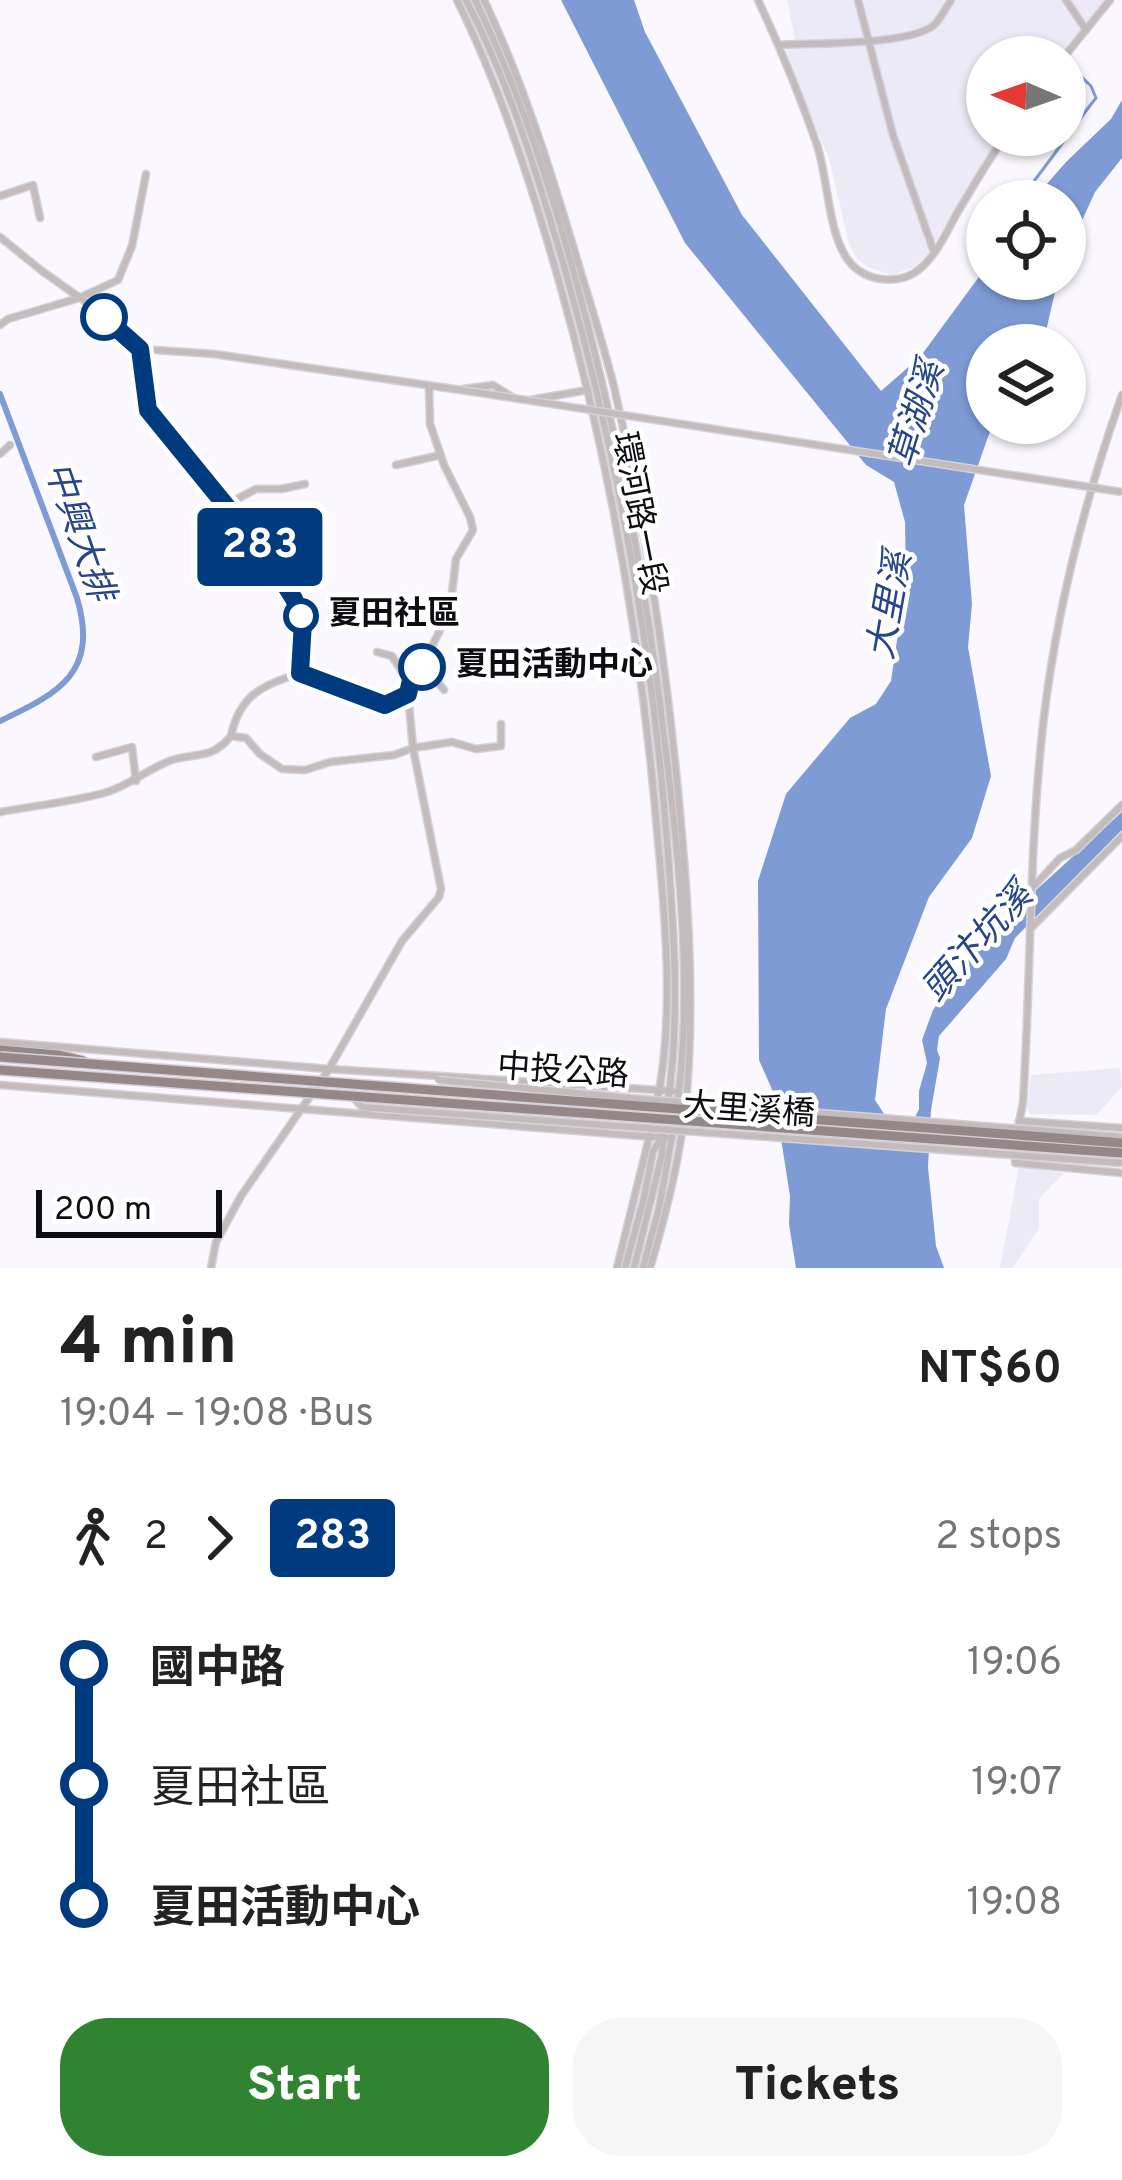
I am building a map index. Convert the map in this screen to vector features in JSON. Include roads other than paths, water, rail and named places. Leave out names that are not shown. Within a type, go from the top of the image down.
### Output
[{"type":"main road","name":"中投公路","points":[[0,1050],[100,1064],[1122,1136]]},
{"type":"main road","name":"中投公路","points":[[0,1070],[1122,1153]]},
{"type":"street","name":"環河路一段","points":[[461,0],[601,387],[651,755],[662,876],[662,1155],[643,1268]]},
{"type":"street","name":"環河路一段","points":[[479,0],[551,193],[601,387],[645,592],[672,802],[683,986],[683,1092],[677,1139],[643,1268]]},
{"type":"street","points":[[758,0],[818,148],[845,257],[867,274],[896,280],[916,272],[934,253],[993,156]]},
{"type":"street","points":[[858,0],[892,135],[934,253]]},
{"type":"street","points":[[779,45],[902,38],[936,24],[951,0]]},
{"type":"street","points":[[1066,0],[1086,30]]},
{"type":"street","points":[[1081,36],[1109,0]]},
{"type":"street","points":[[0,325],[118,280],[132,246],[146,174]]},
{"type":"street","points":[[0,196],[33,184],[40,218]]},
{"type":"street","points":[[0,237],[140,349],[214,354],[1122,492]]},
{"type":"street","points":[[140,349],[148,410],[267,556],[294,599],[303,622],[300,673]]},
{"type":"street","points":[[460,390],[493,385],[514,398],[532,400],[601,387]]},
{"type":"street","points":[[211,1268],[216,1241],[242,1196],[329,1069],[402,941],[439,897],[441,886],[413,748],[408,694],[450,610],[456,559],[473,530],[430,424],[429,386]]},
{"type":"street","points":[[1122,394],[1088,495],[1059,617],[1043,726],[1023,1102],[1015,1163],[1122,1173]]},
{"type":"street","points":[[0,454],[10,446]]},
{"type":"street","points":[[396,465],[441,455]]},
{"type":"street","points":[[226,505],[256,489],[305,484]]},
{"type":"street","points":[[376,652],[392,656],[410,684]]},
{"type":"street","points":[[424,664],[444,689]]},
{"type":"street","points":[[0,812],[102,793],[136,782],[145,772],[175,759],[210,754],[232,736],[242,704],[272,682],[300,673],[385,705],[408,694]]},
{"type":"street","points":[[232,736],[246,738],[283,770],[304,770],[452,742],[476,749],[501,746],[502,724]]},
{"type":"street","points":[[96,757],[132,747],[136,782]]},
{"type":"street","points":[[1033,888],[1122,805]]},
{"type":"street","points":[[1032,927],[1122,836]]},
{"type":"street","points":[[0,1050],[683,1092]]},
{"type":"street","points":[[361,1070],[353,1078],[352,1096],[362,1107],[373,1108]]},
{"type":"street","name":"大里溪橋","points":[[405,1073],[628,1099],[1122,1136]]},
{"type":"street","points":[[0,1085],[677,1139]]},
{"type":"street","name":"環河路一段","points":[[621,1268],[664,1090]]},
{"type":"street","name":"大里溪橋","points":[[345,1112],[373,1108],[1122,1163]]},
{"type":"street","points":[[1019,1121],[1122,1136]]},
{"type":"street","name":"環河路一段","points":[[621,1268],[641,1213],[653,1151],[662,1137]]},
{"type":"water","name":"草湖溪","points":[[561,0],[634,0],[645,32],[742,215],[881,391],[920,357],[966,295],[966,300],[1053,300],[1048,324],[966,324],[966,444],[986,444],[964,505],[972,604],[968,647],[991,776],[972,838],[929,897],[886,1009],[875,1100],[903,1143],[919,1109],[927,1063],[922,1040],[955,972],[1012,912],[1122,812],[1122,830],[1015,938],[1006,959],[939,1036],[928,1167],[936,1246],[944,1268],[796,1268],[774,1094],[759,1060],[758,881],[786,794],[850,718],[876,704],[891,681],[906,579],[905,522],[894,482],[866,465],[685,243]]},
{"type":"water","points":[[1122,100],[1122,158],[1086,212],[1086,180],[1050,180],[1072,156],[1086,156],[1086,143],[1111,119]]},
{"type":"waterway","points":[[1086,81],[1096,98],[1086,111]]},
{"type":"waterway","points":[[1034,180],[1052,156]]},
{"type":"waterway","name":"中興大排","points":[[0,394],[77,598],[83,645],[78,662],[56,690],[0,721]]},
{"type":"place","name":"夏田社區","points":[[301,616]]},
{"type":"place","name":"夏田活動中心","points":[[422,667]]},
{"type":"water label","name":"大里溪","points":[[892,606]]},
{"type":"water label","name":"頭汴坑溪","points":[[979,944]]}]
